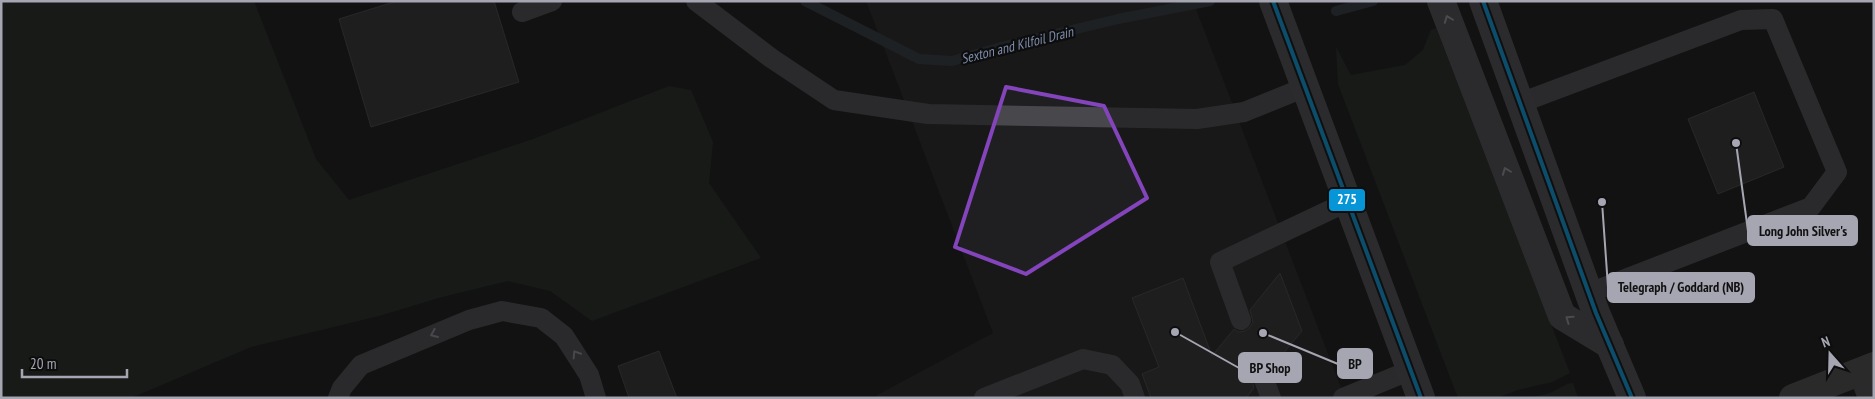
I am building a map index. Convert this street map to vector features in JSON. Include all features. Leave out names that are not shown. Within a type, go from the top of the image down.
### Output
[{"type":"main road","points":[[1273,1],[1422,398]]},
{"type":"main road","points":[[1441,1],[1562,316],[1610,345]]},
{"type":"main road","points":[[1483,1],[1589,293],[1632,398]]},
{"type":"main road","points":[[1793,398],[1866,369]]},
{"type":"lane","points":[[522,12],[552,1]]},
{"type":"lane","points":[[696,1],[771,58],[834,100],[928,114],[1197,119],[1244,112],[1306,87]]},
{"type":"lane","points":[[1520,102],[1741,20],[1773,20],[1837,172],[1811,207],[1589,293]]},
{"type":"lane","points":[[1241,320],[1220,262],[1349,201]]},
{"type":"lane","points":[[338,398],[342,388],[361,365],[469,320],[502,311],[541,318],[564,336],[589,376],[596,398]]},
{"type":"lane","points":[[984,398],[1084,358],[1112,365],[1130,384],[1135,398]]},
{"type":"lane","points":[[1866,369],[1868,398]]},
{"type":"lane","points":[[1343,398],[1410,370]]},
{"type":"lane","points":[[1263,377],[1270,398]]},
{"type":"highlighted area","points":[[1006,87],[1104,106],[1147,198],[1026,274],[955,247]]},
{"type":"shaded area","points":[[1,1],[254,1],[316,159],[349,200],[533,139],[669,86],[691,90],[713,142],[709,183],[761,258],[592,321],[550,291],[508,281],[442,297],[379,316],[251,347],[131,398],[1,398]]},
{"type":"shaded area","points":[[866,1],[1193,1],[1345,398],[878,398],[877,395],[993,333]]},
{"type":"shaded area","points":[[1436,28],[1570,373],[1552,382],[1518,390],[1497,398],[1458,398],[1338,84],[1336,47],[1351,75],[1405,65],[1423,50],[1431,30]]},
{"type":"shaded area","points":[[1573,383],[1578,398],[1528,398],[1550,393]]},
{"type":"building","points":[[397,1],[494,1],[519,82],[371,127],[339,19]]},
{"type":"building","points":[[1754,92],[1784,167],[1718,194],[1688,119]]},
{"type":"building","points":[[1280,273],[1302,331],[1271,368],[1264,365],[1254,369],[1251,376],[1254,388],[1246,398],[1151,398],[1142,374],[1159,367],[1132,298],[1183,278],[1212,356],[1234,329],[1238,332],[1245,331],[1250,327],[1253,322],[1250,310]]},
{"type":"building","points":[[659,351],[677,398],[629,398],[618,366]]},
{"type":"waterway","name":"Sexton and Kilfoil Drain","points":[[805,1],[919,59],[952,61],[1005,46],[1118,19],[1210,1]]},
{"type":"waterway","name":"Sexton and Kilfoil Drain","points":[[1336,11],[1373,1]]},
{"type":"transit line","name":"275","points":[[1273,1],[1421,398]]},
{"type":"transit line","name":"275","points":[[1483,1],[1596,313],[1632,398]]},
{"type":"place","name":"Long John Silver's","points":[[1736,143]]},
{"type":"place","name":"Telegraph / Goddard (NB)","points":[[1602,202]]},
{"type":"place","name":"BP Shop","points":[[1175,332]]},
{"type":"place","name":"BP","points":[[1263,333]]}]
